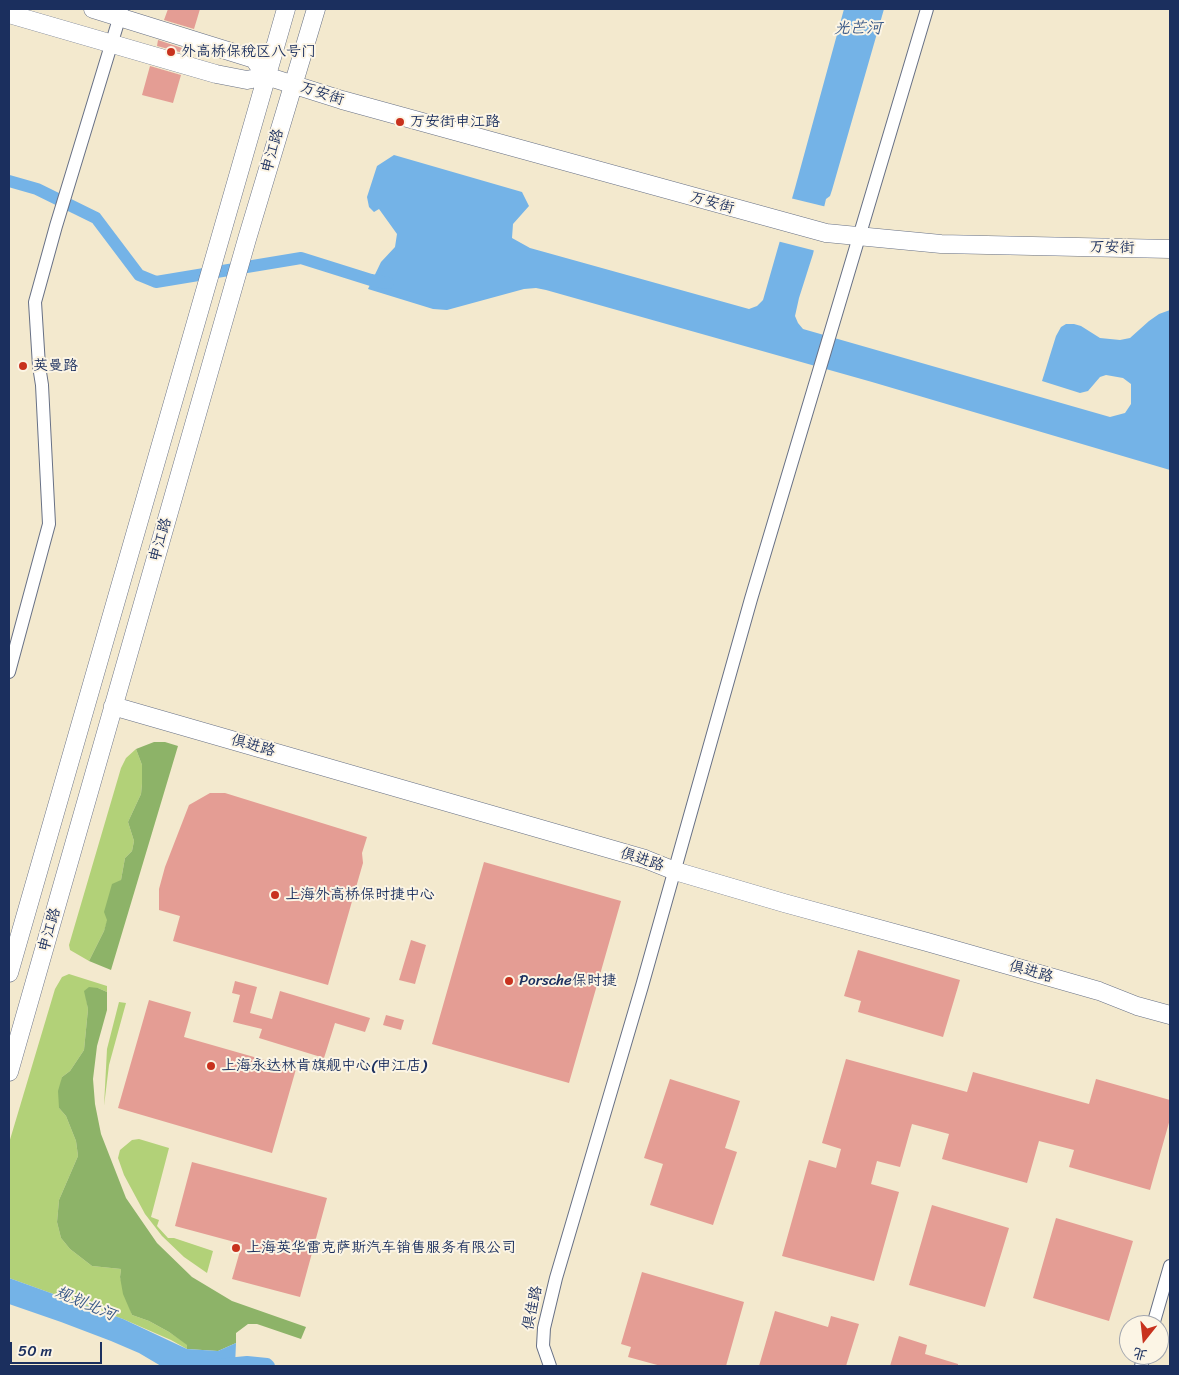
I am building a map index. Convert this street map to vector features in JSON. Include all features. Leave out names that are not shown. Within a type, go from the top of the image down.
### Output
[{"type":"street","points":[[9,14],[216,74],[247,80],[266,76],[254,59],[121,13],[93,9]]},
{"type":"street","name":"申江路","points":[[9,973],[105,634],[255,123],[266,76],[286,9]]},
{"type":"street","name":"申江路","points":[[9,1072],[247,239],[316,9]]},
{"type":"street","name":"俱佳路","points":[[550,1366],[543,1346],[544,1328],[563,1257],[675,871],[751,599],[927,9]]},
{"type":"street","points":[[9,672],[49,524],[42,385],[35,302],[73,168],[121,13]]},
{"type":"street","name":"万安街","points":[[266,76],[342,100],[826,233],[941,244],[1170,249]]},
{"type":"street","name":"俱进路","points":[[113,706],[645,859],[675,871],[784,903],[1099,991],[1136,1006],[1170,1016]]},
{"type":"street","points":[[1156,1315],[1170,1266]]},
{"type":"green space","points":[[154,742],[165,742],[178,746],[111,970],[89,961],[104,931],[107,920],[104,912],[112,884],[121,880],[125,858],[132,851],[134,841],[128,822],[141,794],[142,784],[142,765],[136,749]]},
{"type":"green space","points":[[136,749],[142,765],[142,784],[141,794],[128,822],[134,841],[132,851],[125,858],[121,880],[104,931],[89,961],[70,950],[69,945],[121,768],[126,758]]},
{"type":"green space","points":[[69,974],[107,986],[107,992],[98,988],[85,991],[88,1009],[84,1050],[70,1071],[62,1077],[59,1108],[66,1116],[76,1141],[78,1156],[59,1200],[57,1222],[61,1238],[70,1249],[92,1266],[121,1269],[120,1277],[132,1315],[149,1321],[169,1332],[188,1345],[187,1349],[123,1319],[9,1278],[9,1143],[55,989],[62,977]]},
{"type":"green space","points":[[89,987],[107,992],[107,1010],[97,1046],[93,1079],[95,1104],[101,1134],[126,1198],[157,1243],[192,1277],[232,1301],[306,1327],[301,1339],[257,1324],[248,1324],[236,1333],[236,1343],[218,1351],[187,1349],[187,1345],[169,1332],[149,1321],[132,1315],[123,1294],[120,1277],[121,1269],[92,1266],[70,1249],[61,1238],[57,1222],[59,1200],[78,1156],[76,1141],[66,1116],[59,1108],[58,1091],[62,1077],[70,1071],[84,1050],[88,1009],[84,991]]},
{"type":"green space","points":[[119,1002],[126,1003],[109,1065],[104,1106],[107,1049]]},
{"type":"green space","points":[[139,1139],[169,1148],[151,1217],[159,1220],[157,1226],[168,1238],[174,1238],[213,1251],[207,1273],[184,1257],[162,1236],[145,1214],[124,1175],[118,1158],[120,1150],[132,1140]]},
{"type":"water","name":"光芒河","points":[[844,9],[884,9],[832,190],[830,196],[826,199],[813,254],[799,298],[795,316],[798,323],[803,329],[1110,417],[1125,413],[1131,404],[1131,384],[1123,378],[1106,375],[1100,377],[1088,391],[1080,393],[1042,381],[1056,336],[1061,327],[1066,324],[1074,324],[1081,326],[1100,338],[1120,340],[1130,338],[1159,314],[1170,310],[1170,470],[872,382],[546,290],[536,288],[524,289],[447,310],[433,309],[368,289],[381,262],[395,247],[397,234],[379,209],[374,212],[369,207],[367,197],[377,166],[394,155],[522,192],[529,206],[513,224],[512,238],[530,248],[749,309],[757,306],[763,300]]},
{"type":"water","points":[[9,1278],[123,1319],[187,1349],[218,1351],[236,1343],[235,1366],[161,1366],[139,1353],[111,1341],[9,1304]]},
{"type":"pier","points":[[790,198],[827,207],[816,251],[777,241]]},
{"type":"building","points":[[168,9],[200,9],[194,29],[164,20]]},
{"type":"building","points":[[158,40],[188,50],[187,54],[157,46]]},
{"type":"building","points":[[150,66],[181,75],[173,103],[142,95]]},
{"type":"building","points":[[210,793],[225,793],[367,837],[362,853],[363,863],[328,985],[173,941],[180,916],[159,910],[159,889],[165,867],[189,805]]},
{"type":"building","points":[[484,862],[621,901],[569,1083],[432,1044]]},
{"type":"building","points":[[411,940],[426,945],[415,984],[399,980]]},
{"type":"building","points":[[858,950],[960,980],[943,1037],[858,1012],[861,1001],[844,996]]},
{"type":"building","points":[[235,981],[257,987],[250,1013],[272,1019],[280,991],[370,1018],[365,1032],[335,1023],[324,1058],[259,1038],[262,1029],[233,1022],[240,995],[232,993]]},
{"type":"building","points":[[149,1000],[191,1012],[184,1037],[296,1069],[272,1153],[118,1108]]},
{"type":"building","points":[[386,1015],[404,1020],[401,1030],[383,1025]]},
{"type":"building","points":[[846,1059],[967,1092],[973,1072],[1089,1104],[1096,1079],[1170,1100],[1170,1119],[1150,1190],[1069,1167],[1074,1150],[1039,1141],[1027,1183],[942,1159],[949,1134],[912,1124],[900,1167],[877,1161],[871,1184],[899,1192],[874,1281],[782,1256],[809,1160],[836,1168],[841,1149],[822,1143]]},
{"type":"building","points":[[670,1079],[740,1101],[725,1148],[737,1152],[713,1225],[650,1205],[663,1164],[644,1158]]},
{"type":"building","points":[[192,1162],[327,1198],[300,1297],[232,1279],[242,1244],[175,1226]]},
{"type":"building","points":[[932,1205],[1009,1228],[985,1307],[909,1285]]},
{"type":"building","points":[[1056,1218],[1133,1241],[1109,1321],[1033,1298]]},
{"type":"building","points":[[642,1272],[744,1302],[726,1366],[661,1366],[628,1357],[631,1347],[621,1344]]},
{"type":"building","points":[[775,1311],[828,1327],[831,1316],[859,1324],[846,1366],[759,1366]]},
{"type":"building","points":[[899,1336],[927,1345],[925,1354],[958,1364],[958,1366],[890,1366]]},
{"type":"waterway","points":[[9,181],[37,189],[96,218],[139,275],[156,282],[301,258],[371,280],[388,283]]},
{"type":"waterway","name":"规划北河","points":[[206,1366],[247,1362],[267,1364],[269,1366]]},
{"type":"place","name":"外高桥保税区八号门","points":[[171,52]]},
{"type":"place","name":"万安街申江路","points":[[400,122]]},
{"type":"place","name":"英曼路","points":[[23,366]]},
{"type":"place","name":"上海外高桥保时捷中心","points":[[275,895]]},
{"type":"place","name":"Porsche保时捷","points":[[509,981]]},
{"type":"place","name":"上海永达林肯旗舰中心(申江店)","points":[[211,1066]]},
{"type":"place","name":"上海英华雷克萨斯汽车销售服务有限公司","points":[[236,1248]]}]
